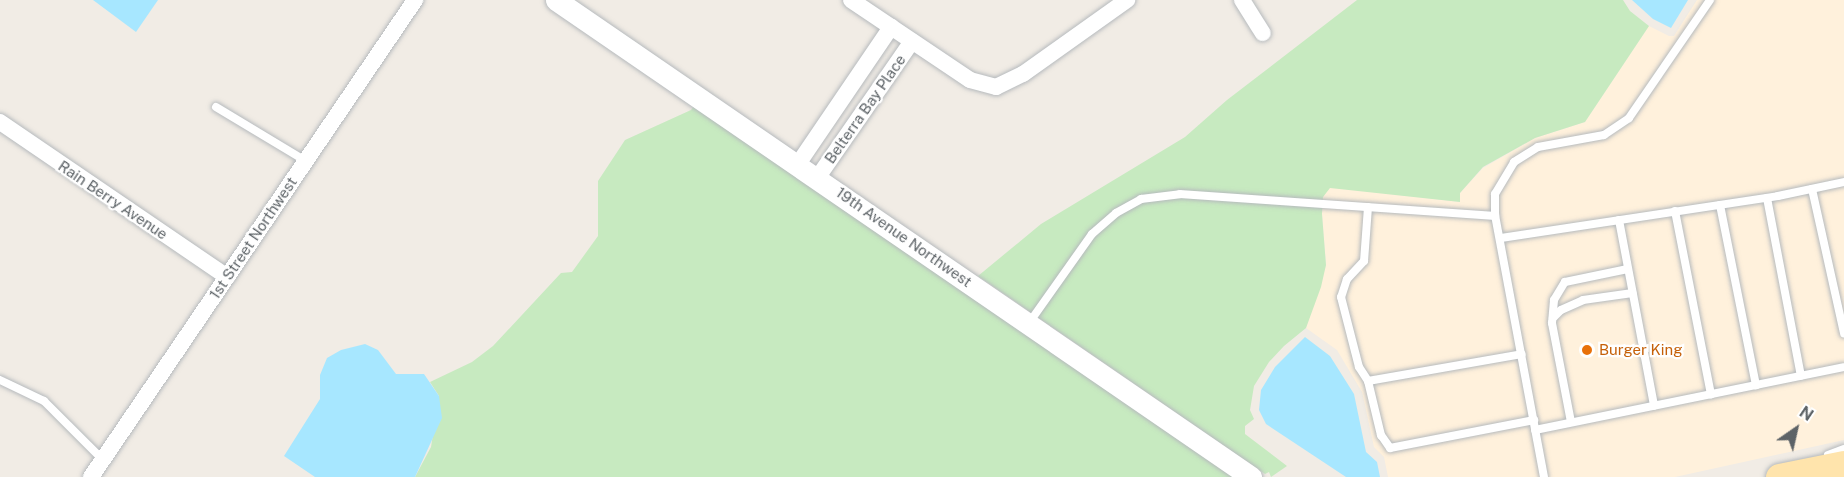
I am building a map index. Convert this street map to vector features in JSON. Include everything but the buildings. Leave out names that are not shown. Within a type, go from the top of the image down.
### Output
[{"type":"main road","points":[[1778,477],[1844,464]]},
{"type":"street","name":"1st Street Northwest","points":[[92,477],[415,0]]},
{"type":"street","name":"19th Avenue Northwest","points":[[556,0],[818,177],[1251,477]]},
{"type":"street","points":[[852,0],[970,80],[996,87],[1023,74],[1127,0]]},
{"type":"street","points":[[1242,0],[1263,33]]},
{"type":"street","name":"Belterra Bay Place","points":[[798,164],[891,27]]},
{"type":"street","name":"Belterra Bay Place","points":[[818,177],[912,41]]},
{"type":"street","points":[[840,103],[860,117]]},
{"type":"street","name":"Rain Berry Avenue","points":[[0,123],[227,277]]},
{"type":"lane","points":[[1544,477],[1501,238],[1495,216],[1495,194],[1514,162],[1538,147],[1604,135],[1629,118],[1710,0]]},
{"type":"lane","points":[[216,107],[306,161]]},
{"type":"lane","points":[[1501,238],[1767,198],[1844,182]]},
{"type":"lane","points":[[1812,189],[1844,333]]},
{"type":"lane","points":[[1028,323],[1092,234],[1116,213],[1141,199],[1180,195],[1495,216]]},
{"type":"lane","points":[[1767,198],[1801,376]]},
{"type":"lane","points":[[1720,205],[1756,385]]},
{"type":"lane","points":[[1368,207],[1364,261],[1347,279],[1341,297],[1359,367],[1368,381],[1381,435],[1390,448],[1534,425],[1571,422],[1844,367]]},
{"type":"lane","points":[[1675,211],[1711,394]]},
{"type":"lane","points":[[1619,220],[1654,406]]},
{"type":"lane","points":[[1571,422],[1552,318],[1554,300],[1565,282],[1628,269]]},
{"type":"lane","points":[[1552,318],[1561,310],[1583,300],[1633,293]]},
{"type":"lane","points":[[1368,381],[1521,354]]},
{"type":"lane","points":[[0,380],[44,401],[103,460]]},
{"type":"lane","points":[[1778,477],[1844,449]]},
{"type":"shaded area","points":[[1697,0],[1844,0],[1844,440],[1675,477],[1388,477],[1384,457],[1374,447],[1362,392],[1337,350],[1306,328],[1326,265],[1323,196],[1330,187],[1460,202],[1460,193],[1483,168],[1535,138],[1585,122],[1649,26],[1669,36],[1674,36]]},
{"type":"green space","points":[[1357,0],[1623,0],[1630,11],[1649,26],[1585,122],[1535,138],[1483,167],[1460,193],[1460,202],[1330,188],[1323,197],[1326,265],[1321,287],[1306,328],[1269,362],[1254,386],[1250,410],[1254,419],[1245,426],[1245,434],[1287,466],[1271,477],[1269,472],[1265,474],[978,276],[1041,224],[1185,137],[1227,100]]},
{"type":"green space","points":[[694,106],[1234,477],[415,477],[431,447],[439,396],[430,382],[472,362],[493,346],[561,273],[572,272],[598,236],[598,181],[625,140],[691,110]]},
{"type":"water","points":[[93,0],[158,0],[136,32]]},
{"type":"water","points":[[1632,0],[1688,0],[1671,28],[1653,19]]},
{"type":"water","points":[[1305,337],[1330,356],[1354,394],[1366,452],[1377,462],[1380,477],[1346,477],[1266,424],[1259,410],[1261,390],[1275,367]]},
{"type":"water","points":[[365,344],[378,350],[396,374],[424,374],[439,396],[442,418],[415,477],[315,477],[284,456],[320,399],[320,375],[327,358],[341,350]]},
{"type":"place","name":"Burger King","points":[[1587,350]]}]
